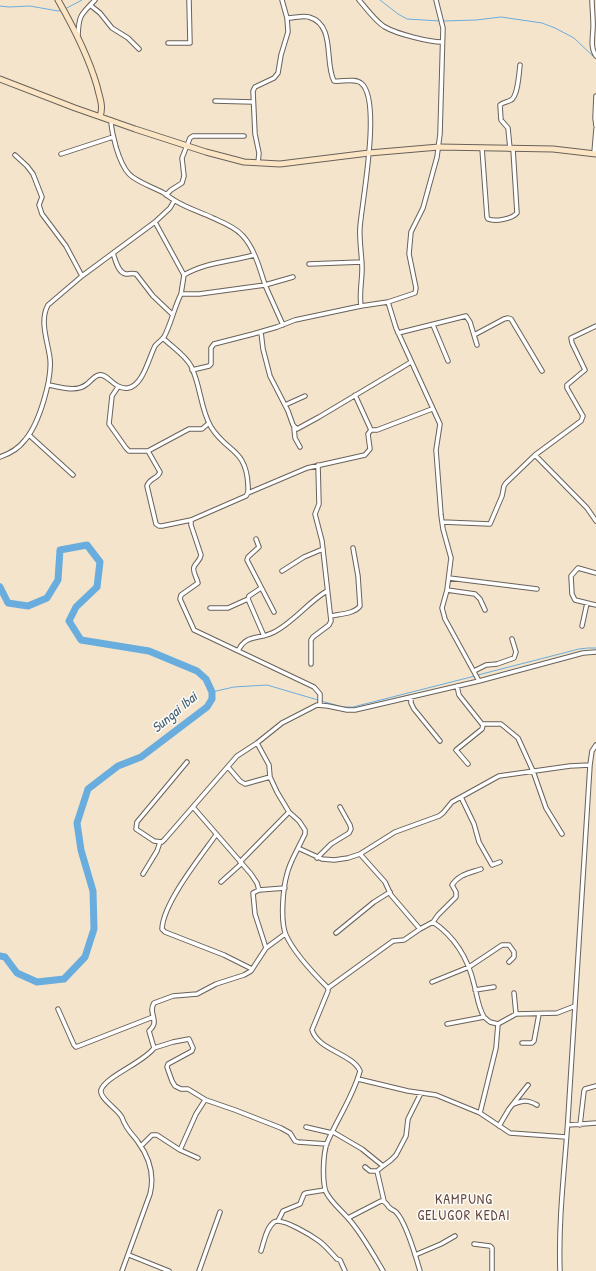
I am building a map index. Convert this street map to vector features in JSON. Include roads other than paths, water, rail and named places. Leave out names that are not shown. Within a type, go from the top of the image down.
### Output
[{"type":"street","points":[[78,35],[79,18],[95,0]]},
{"type":"street","points":[[168,43],[190,43],[189,0]]},
{"type":"street","points":[[258,163],[259,154],[255,134],[253,102],[254,88],[277,76],[288,32],[287,18],[282,0]]},
{"type":"street","points":[[359,0],[386,28],[405,35],[435,42],[442,42]]},
{"type":"street","points":[[192,370],[209,366],[211,364],[211,348],[214,344],[261,332],[295,320],[361,306],[388,302],[414,293],[416,288],[409,254],[412,232],[423,208],[438,147],[441,115],[443,28],[436,0]]},
{"type":"street","points":[[592,0],[592,44],[593,52],[596,56]]},
{"type":"street","points":[[59,1],[78,35],[88,59],[101,104],[100,116]]},
{"type":"street","points":[[90,5],[100,13],[112,28],[128,38],[139,49]]},
{"type":"street","points":[[287,18],[306,16],[319,22],[324,31],[329,47],[330,70],[334,81],[358,81],[363,85],[367,94],[370,107],[369,163],[360,228],[362,262],[360,296],[361,306]]},
{"type":"street","points":[[482,148],[487,217],[491,220],[512,217],[517,213],[511,149],[508,128],[501,120],[500,105],[504,101],[511,100],[515,95],[520,65]]},
{"type":"street","points":[[0,79],[74,108],[186,146],[226,158],[258,163],[280,164],[369,153],[438,147],[553,149],[595,154],[596,96]]},
{"type":"street","points":[[215,101],[253,102]]},
{"type":"street","points":[[112,120],[111,128],[113,137],[127,173],[144,184],[166,194],[174,201],[210,216],[238,232],[247,242],[254,255],[265,285],[283,325]]},
{"type":"street","points":[[166,194],[182,183],[184,176],[182,160],[189,139],[193,136],[244,136]]},
{"type":"street","points":[[61,154],[113,137]]},
{"type":"street","points":[[15,155],[33,174],[42,194],[39,205],[40,212],[66,246],[82,276]]},
{"type":"street","points":[[0,458],[15,450],[29,435],[41,408],[48,385],[50,365],[44,319],[45,310],[50,301],[155,222],[170,208],[174,201]]},
{"type":"street","points":[[48,385],[77,389],[86,385],[99,375],[105,377],[118,387],[130,388],[138,383],[155,347],[163,338],[181,294],[184,275],[155,222]]},
{"type":"street","points":[[113,253],[117,265],[123,273],[136,274],[153,296],[172,314]]},
{"type":"street","points":[[184,275],[215,262],[240,259],[254,255]]},
{"type":"street","points":[[309,264],[362,262]]},
{"type":"street","points":[[181,294],[199,294],[265,285],[293,277]]},
{"type":"street","points":[[388,302],[392,319],[440,427],[436,450],[442,522],[451,558],[447,590],[442,608],[478,680]]},
{"type":"street","points":[[398,333],[466,316],[470,322],[477,345]]},
{"type":"street","points":[[474,335],[508,318],[511,319],[542,372]]},
{"type":"street","points":[[432,325],[448,361]]},
{"type":"street","points":[[442,522],[490,524],[506,483],[535,455],[582,419],[583,416],[568,388],[568,384],[585,370],[571,338],[596,326]]},
{"type":"street","points":[[261,332],[268,371],[276,391],[285,405],[294,428],[295,438],[300,447]]},
{"type":"street","points":[[163,338],[186,359],[196,379],[202,405],[209,423],[218,436],[234,450],[242,460],[248,478],[248,492]]},
{"type":"street","points":[[294,428],[300,428],[410,362]]},
{"type":"street","points":[[118,387],[112,396],[108,422],[121,443],[130,451],[148,452],[189,429],[202,429],[209,423]]},
{"type":"street","points":[[285,405],[305,396]]},
{"type":"street","points":[[355,396],[371,430]]},
{"type":"street","points":[[371,430],[377,430],[432,409]]},
{"type":"street","points":[[148,452],[160,472],[158,476],[150,481],[147,486],[156,524],[162,526],[191,520],[246,496],[248,492],[300,471],[367,454],[370,449],[368,434],[371,430]]},
{"type":"street","points":[[29,435],[73,475]]},
{"type":"street","points":[[535,455],[587,508],[596,521]]},
{"type":"street","points":[[311,664],[311,640],[329,626],[331,621],[323,549],[315,514],[319,504],[318,466]]},
{"type":"street","points":[[191,520],[191,525],[201,555],[200,560],[194,567],[198,583],[181,595],[180,599],[194,630],[306,683],[317,690],[320,697],[320,703]]},
{"type":"street","points":[[256,539],[259,547],[248,556],[247,560],[274,612]]},
{"type":"street","points":[[331,616],[352,612],[360,606],[358,576],[353,548]]},
{"type":"street","points":[[282,571],[304,557],[323,549]]},
{"type":"street","points":[[596,573],[578,568],[571,576],[574,598],[576,601],[596,605]]},
{"type":"street","points":[[449,578],[537,588]]},
{"type":"street","points":[[210,608],[228,608],[248,599],[261,588]]},
{"type":"street","points":[[447,590],[475,594],[480,599],[485,610]]},
{"type":"street","points":[[238,651],[242,643],[246,640],[273,633],[319,596],[328,591]]},
{"type":"street","points":[[248,599],[264,636]]},
{"type":"street","points":[[582,626],[587,603]]},
{"type":"street","points":[[474,672],[486,665],[497,664],[514,658],[516,652],[512,639]]},
{"type":"street","points":[[143,874],[157,851],[160,842],[165,839],[237,756],[257,743],[282,723],[309,708],[320,703],[347,710],[355,710],[457,686],[583,653],[596,652]]},
{"type":"street","points":[[457,686],[460,697],[484,725]]},
{"type":"street","points":[[411,697],[411,703],[414,709],[440,741]]},
{"type":"street","points":[[484,725],[499,724],[518,738],[533,771],[546,808],[562,834]]},
{"type":"street","points":[[468,764],[456,750],[482,729],[484,725]]},
{"type":"street","points":[[257,743],[269,765],[270,777],[277,792],[289,812],[302,824],[305,830],[305,834],[289,867],[283,912],[285,934],[307,966],[328,988]]},
{"type":"street","points":[[560,1271],[559,1232],[566,1137],[570,1125],[575,1006],[590,765],[592,751],[596,745]]},
{"type":"street","points":[[160,842],[154,841],[136,828],[137,822],[187,762]]},
{"type":"street","points":[[298,848],[317,858],[329,860],[338,860],[360,854],[395,832],[438,816],[443,813],[452,802],[499,776],[590,765]]},
{"type":"street","points":[[228,766],[240,781],[245,784],[270,777]]},
{"type":"street","points":[[461,797],[474,824],[479,842],[492,865],[500,862]]},
{"type":"street","points":[[192,807],[254,878],[259,890]]},
{"type":"street","points":[[317,858],[331,844],[348,833],[351,829],[340,807]]},
{"type":"street","points":[[221,882],[289,812]]},
{"type":"street","points":[[216,835],[192,868],[168,907],[162,929],[165,932],[224,954],[252,969]]},
{"type":"street","points":[[360,854],[385,882],[390,892],[420,929]]},
{"type":"street","points":[[383,1271],[348,1218],[330,1199],[325,1190],[324,1179],[327,1144],[358,1079],[360,1071],[358,1068],[323,1044],[313,1034],[312,1026],[328,988],[393,941],[404,940],[433,922],[456,896],[456,892],[452,885],[455,881],[468,872],[481,869]]},
{"type":"street","points":[[266,948],[254,909],[253,894],[259,890],[285,888]]},
{"type":"street","points":[[336,933],[374,902],[390,892]]},
{"type":"street","points":[[433,922],[452,938],[461,951],[469,967],[484,1017],[490,1022],[498,1024],[516,1014],[557,1013],[575,1006]]},
{"type":"street","points":[[154,1048],[149,1031],[154,1024],[152,1006],[156,1002],[173,996],[197,994],[216,984],[244,975],[252,969],[266,948],[285,934]]},
{"type":"street","points":[[432,982],[469,967],[499,946],[506,944],[511,947],[515,954],[509,962]]},
{"type":"street","points":[[475,990],[494,988]]},
{"type":"street","points":[[514,993],[516,1014]]},
{"type":"street","points":[[58,1010],[74,1045],[76,1046],[153,1017]]},
{"type":"street","points":[[522,1043],[532,1043],[534,1041],[539,1014]]},
{"type":"street","points":[[447,1024],[484,1017]]},
{"type":"street","points":[[480,1113],[496,1048],[498,1024]]},
{"type":"street","points":[[122,1271],[129,1255],[152,1186],[151,1170],[149,1160],[141,1146],[125,1125],[121,1115],[101,1094],[101,1089],[108,1081],[147,1056],[154,1048],[189,1039],[193,1048],[192,1051],[170,1062],[167,1067],[172,1082],[175,1086],[181,1089],[191,1090],[205,1100],[281,1128],[290,1133],[295,1141],[327,1144]]},
{"type":"street","points":[[358,1079],[408,1091],[436,1095],[480,1113],[507,1132],[513,1134],[566,1137]]},
{"type":"street","points":[[499,1126],[509,1108],[528,1084]]},
{"type":"street","points":[[578,1125],[584,1091],[585,1089],[596,1086]]},
{"type":"street","points":[[365,1167],[370,1171],[377,1171],[396,1155],[406,1136],[408,1120],[421,1092]]},
{"type":"street","points":[[180,1150],[196,1114],[205,1100]]},
{"type":"street","points":[[513,1104],[522,1100],[537,1105]]},
{"type":"street","points":[[570,1125],[596,1123]]},
{"type":"street","points":[[306,1127],[332,1133],[362,1149],[382,1166]]},
{"type":"street","points":[[141,1146],[155,1134],[180,1150],[198,1158]]},
{"type":"street","points":[[377,1171],[384,1201],[398,1215],[420,1271]]},
{"type":"street","points":[[261,1251],[270,1227],[274,1222],[278,1221],[283,1211],[300,1204],[304,1194],[306,1193],[325,1190]]},
{"type":"street","points":[[348,1218],[381,1201],[384,1201]]},
{"type":"street","points":[[199,1271],[220,1212]]},
{"type":"street","points":[[278,1221],[298,1228],[319,1241],[337,1259],[340,1260],[345,1271]]},
{"type":"street","points":[[415,1255],[441,1244],[455,1236]]},
{"type":"street","points":[[474,1244],[490,1246],[492,1248],[492,1271]]},
{"type":"street","points":[[129,1255],[169,1271]]},
{"type":"waterway","points":[[65,9],[82,0]]},
{"type":"waterway","points":[[380,0],[407,19],[440,21]]},
{"type":"waterway","points":[[0,6],[30,6],[58,11],[62,10]]},
{"type":"waterway","points":[[444,21],[476,20],[501,17],[542,23],[574,38],[596,59]]},
{"type":"waterway","name":"Sungai Ibai","points":[[0,587],[8,603],[28,606],[47,598],[58,580],[60,550],[87,545],[100,562],[97,587],[76,607],[69,621],[81,640],[149,651],[197,671],[206,679],[212,692],[212,699],[207,707],[141,757],[118,766],[88,789],[77,823],[81,850],[93,891],[94,929],[85,957],[64,979],[37,982],[17,973],[5,957],[0,956]]},
{"type":"waterway","points":[[478,675],[579,649],[596,648]]},
{"type":"waterway","points":[[321,701],[343,707],[353,707],[475,676]]},
{"type":"waterway","points":[[212,692],[234,687],[267,685],[318,700]]},
{"type":"district","name":"KAMPUNG GELUGOR KEDAI","points":[[464,1208]]}]
